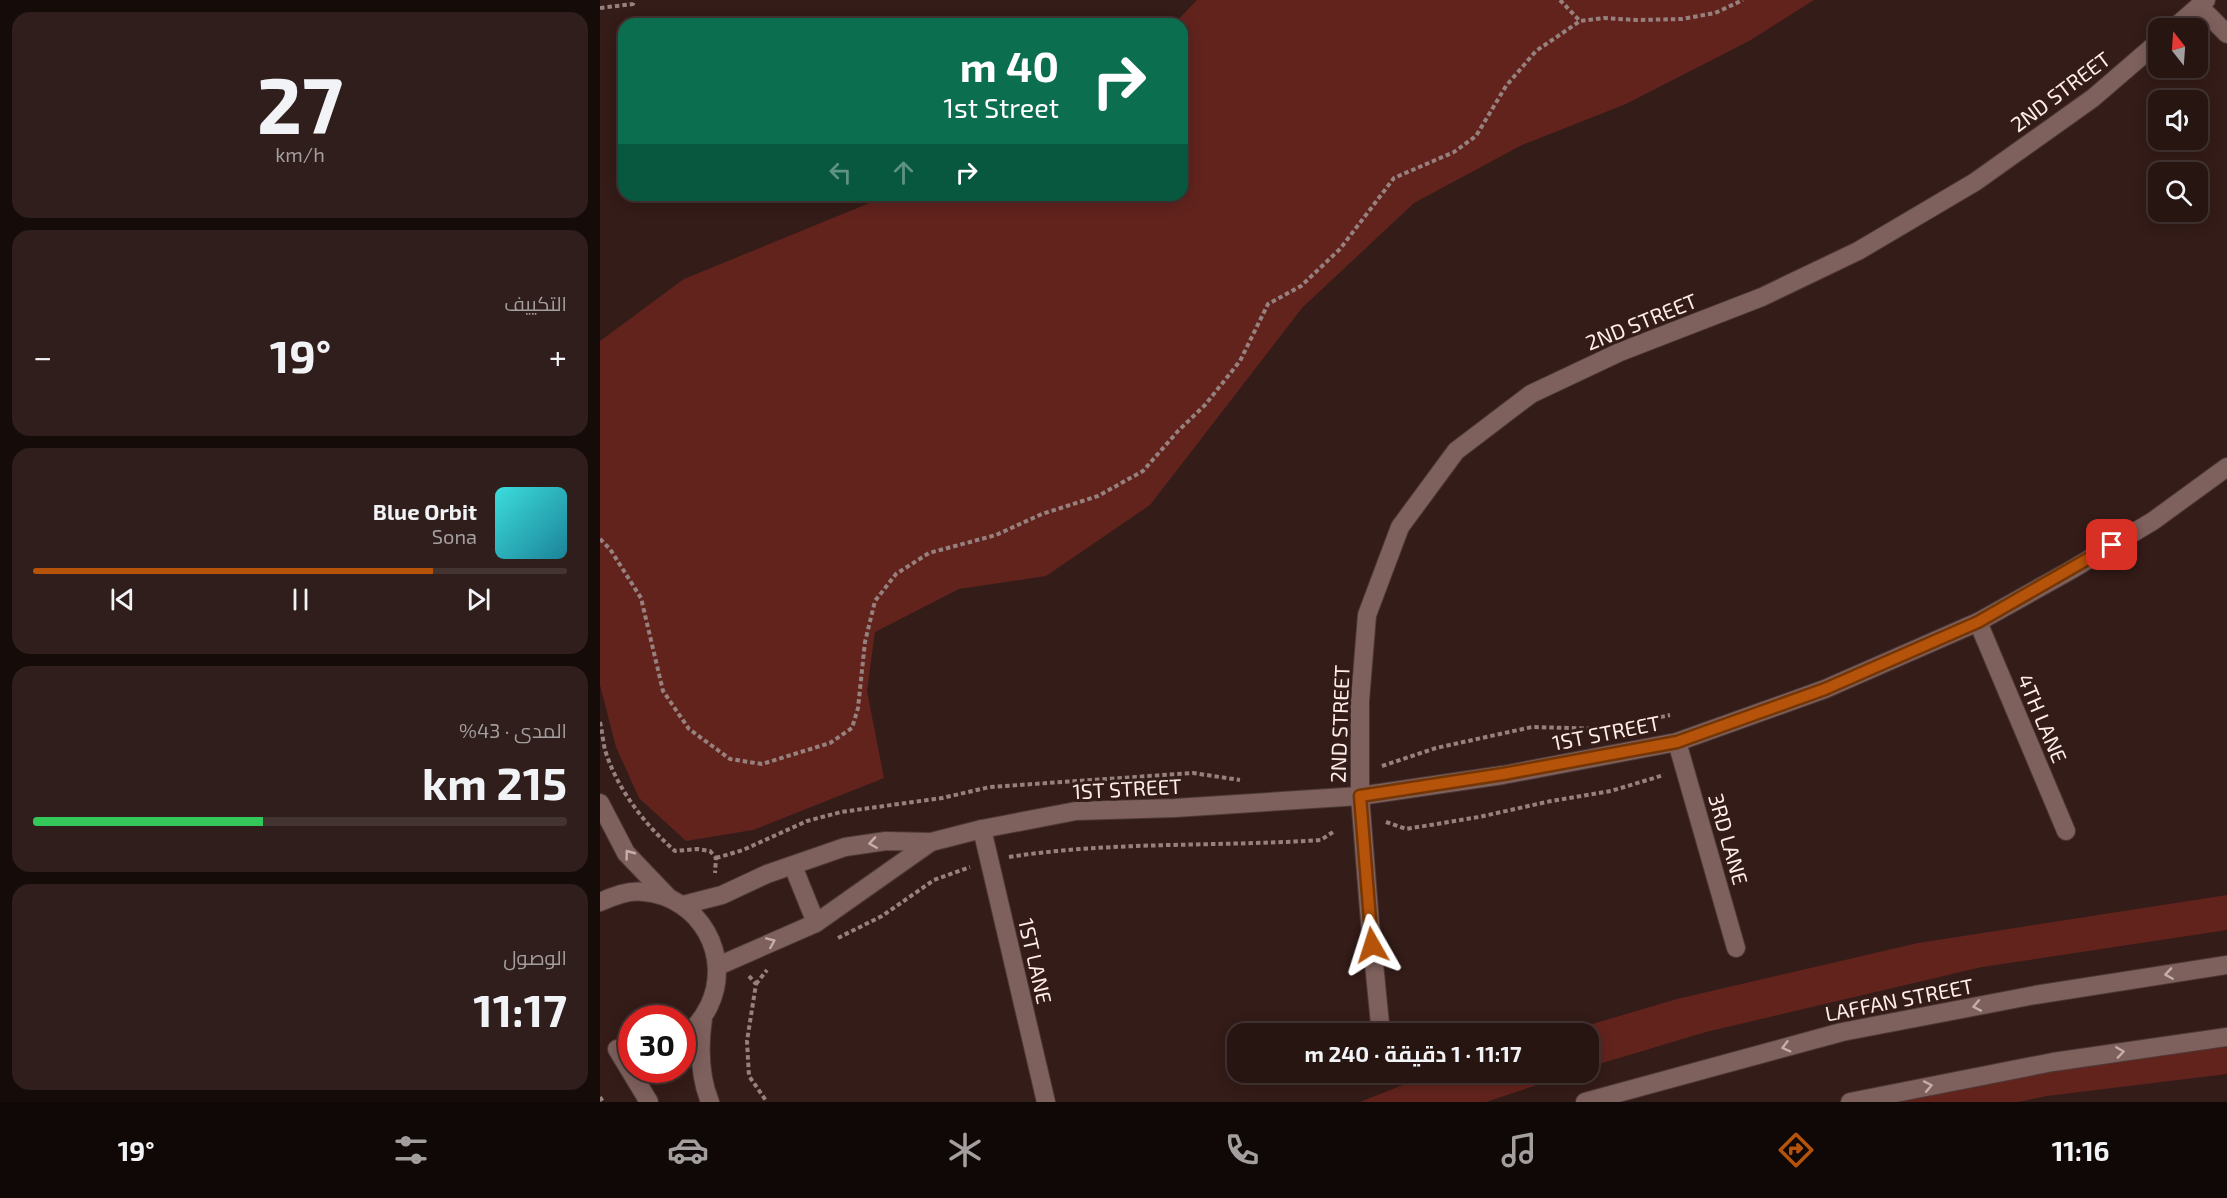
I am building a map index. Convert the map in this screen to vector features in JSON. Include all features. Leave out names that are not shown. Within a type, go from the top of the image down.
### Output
[{"type":"street","points":[[2186,18],[2203,3],[2227,34]]},
{"type":"street","name":"2ND STREET","points":[[1381,1023],[1360,796],[1360,701],[1367,615],[1400,527],[1456,452],[1530,394],[1620,352],[1762,297],[1858,250],[1907,222],[1975,182],[2093,98],[2148,51]]},
{"type":"street","name":"1ST STREET","points":[[675,901],[722,895],[767,874],[845,847],[886,841],[931,842],[982,829],[1076,811],[1175,808],[1360,796],[1503,774],[1677,742],[1825,689],[1978,622],[2071,570],[2153,520],[2227,466]]},
{"type":"street","name":"4TH LANE","points":[[1978,622],[2066,831]]},
{"type":"street","name":"3RD LANE","points":[[1677,742],[1736,948]]},
{"type":"street","points":[[600,803],[626,854],[675,901],[700,921],[713,942],[718,966],[715,993],[703,1018],[700,1038],[701,1064],[710,1102]]},
{"type":"street","name":"1ST LANE","points":[[982,829],[1046,1102]]},
{"type":"street","name":"1ST STREET","points":[[718,966],[816,923],[931,842]]},
{"type":"street","points":[[793,866],[816,923]]},
{"type":"street","points":[[600,902],[617,894],[643,892],[675,901]]},
{"type":"street","name":"LAFFAN STREET","points":[[1585,1102],[1842,1032],[2035,995],[2227,965]]},
{"type":"street","points":[[696,1024],[703,1018]]},
{"type":"street","points":[[1850,1102],[2053,1062],[2227,1037]]},
{"type":"street","points":[[600,1041],[618,1047]]},
{"type":"street","points":[[640,1083],[649,1102]]},
{"type":"path","points":[[600,8],[633,4],[634,0]]},
{"type":"path","points":[[1560,0],[1580,21]]},
{"type":"path","points":[[600,539],[610,549],[641,598],[663,691],[689,729],[730,759],[762,764],[830,743],[852,728],[858,708],[865,642],[875,601],[896,574],[929,553],[996,536],[1042,514],[1098,496],[1143,471],[1178,431],[1205,405],[1240,361],[1268,304],[1301,286],[1340,249],[1394,178],[1454,152],[1476,136],[1506,86],[1536,51],[1580,21],[1604,18],[1682,19],[1715,13],[1743,0]]},
{"type":"path","points":[[1380,775],[1382,765],[1436,748],[1532,727],[1606,729],[1670,715]]},
{"type":"path","points":[[600,722],[605,750],[625,794],[675,851],[710,850],[716,858],[715,878]]},
{"type":"path","points":[[1386,822],[1406,829],[1479,817],[1611,791],[1686,769]]},
{"type":"path","points":[[836,938],[882,916],[934,880],[960,869],[1011,856],[1092,848],[1230,845],[1321,840],[1333,832]]},
{"type":"path","points":[[767,1102],[749,1076],[747,1041],[756,984],[770,966]]},
{"type":"path","points":[[749,976],[756,984]]},
{"type":"path","points":[[600,1097],[603,1102]]},
{"type":"shaded area","points":[[1197,0],[1814,0],[1749,41],[1626,104],[1522,145],[1414,203],[1302,308],[1150,505],[1046,576],[959,589],[875,632],[867,691],[884,778],[753,830],[686,841],[639,798],[616,747],[600,685],[600,341],[684,279],[874,201],[1188,201],[1188,18],[1180,18]]},
{"type":"shaded area","points":[[2227,895],[2227,930],[1982,967],[1706,1032],[1599,1064],[1599,1023],[1596,1023],[1677,999],[1918,943]]},
{"type":"shaded area","points":[[2227,1045],[2227,1074],[2047,1096],[2018,1102],[1885,1102],[2055,1065]]},
{"type":"shaded area","points":[[1408,1083],[1543,1083],[1486,1102],[1360,1102]]},
{"type":"route","points":[[1372,945],[1360,796],[1503,774],[1677,742],[1825,689],[1978,622],[2112,545]]}]
